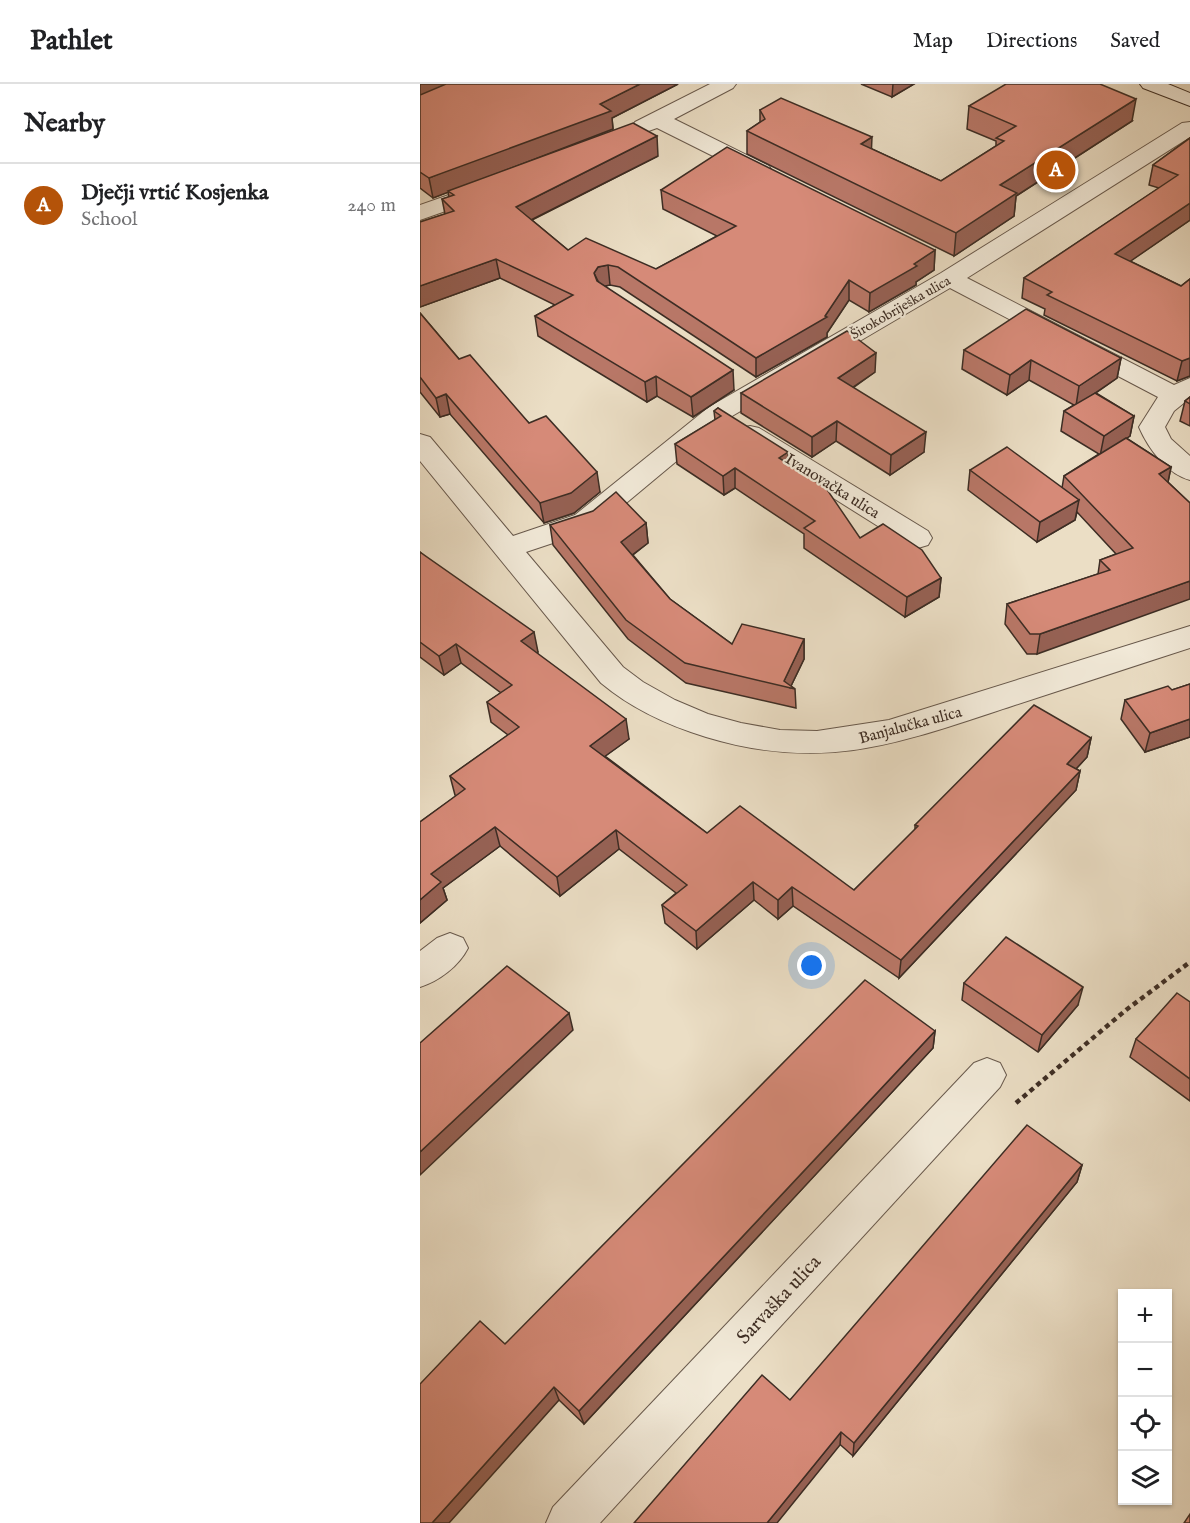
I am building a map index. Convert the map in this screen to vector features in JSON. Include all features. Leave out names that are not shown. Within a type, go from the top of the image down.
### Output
[{"type":"street","points":[[621,137],[726,84]]},
{"type":"street","points":[[1150,84],[1190,100]]},
{"type":"street","points":[[658,120],[783,182]]},
{"type":"street","name":"Širokobriješka ulica","points":[[506,548],[585,522],[718,413],[745,384],[950,270],[1190,128]]},
{"type":"street","points":[[420,213],[510,179]]},
{"type":"street","points":[[950,270],[1183,391],[1162,406],[1152,428],[1159,443],[1190,471]]},
{"type":"street","name":"Ivanovačka ulica","points":[[718,413],[918,538]]},
{"type":"street","name":"Banjalučka ulica","points":[[420,443],[612,675],[633,693],[665,711],[756,741],[786,744],[821,743],[893,732],[1190,637]]},
{"type":"street","points":[[420,972],[450,948]]},
{"type":"street","name":"Sarvaška ulica","points":[[569,1523],[987,1075]]},
{"type":"path","points":[[958,1106],[1001,1116],[1126,1010],[1190,962]]},
{"type":"building","points":[[446,84],[640,84],[600,104],[611,111],[429,178],[420,172],[420,95]]},
{"type":"building","points":[[1006,84],[1100,84],[1136,99],[1000,185],[1017,193],[956,233],[747,131],[765,119],[760,110],[781,98],[872,137],[861,144],[941,181],[1004,141],[996,138],[1016,126],[969,106]]},
{"type":"building","points":[[633,123],[657,136],[516,207],[568,250],[586,238],[656,269],[736,226],[661,190],[727,147],[935,250],[914,264],[917,266],[870,293],[849,280],[825,316],[827,317],[756,358],[618,267],[608,265],[598,267],[594,273],[597,281],[733,370],[691,397],[656,376],[645,382],[535,316],[573,295],[496,259],[420,286],[420,222],[454,211],[442,199],[454,195],[448,191]]},
{"type":"building","points":[[1190,138],[1190,203],[1115,254],[1181,286],[1190,279],[1190,358],[1182,361],[1047,295],[1052,292],[1024,278],[1178,175],[1153,165]]},
{"type":"building","points":[[1026,309],[1121,358],[1079,386],[1031,360],[1010,375],[964,350]]},
{"type":"building","points":[[420,313],[459,359],[470,355],[529,423],[546,416],[597,472],[571,493],[540,503],[446,394],[436,398],[420,377]]},
{"type":"building","points":[[847,331],[876,353],[838,378],[926,432],[891,455],[837,421],[812,437],[741,393]]},
{"type":"building","points":[[1095,393],[1134,416],[1104,436],[1064,411]]},
{"type":"building","points":[[718,408],[788,452],[779,458],[826,488],[860,538],[883,524],[922,550],[941,578],[907,597],[804,528],[815,521],[735,468],[723,476],[675,444],[721,416],[714,411]]},
{"type":"building","points":[[1126,438],[1171,467],[1159,474],[1190,503],[1190,581],[1040,634],[1030,634],[1007,604],[1110,570],[1100,560],[1133,548],[1064,476]]},
{"type":"building","points":[[1007,447],[1079,500],[1040,522],[970,470]]},
{"type":"building","points":[[616,492],[646,523],[621,542],[670,599],[732,644],[742,624],[804,639],[784,681],[795,689],[685,663],[626,620],[550,525],[593,511]]},
{"type":"building","points":[[420,552],[534,632],[521,641],[626,719],[590,746],[707,833],[740,806],[854,890],[1034,705],[1091,738],[1067,764],[1080,771],[901,960],[792,887],[778,900],[753,882],[696,931],[662,905],[687,885],[616,830],[557,877],[495,827],[431,874],[441,882],[420,900],[420,822],[465,789],[450,776],[519,727],[487,702],[512,685],[456,644],[439,656],[420,642]]},
{"type":"building","points":[[1190,684],[1190,719],[1150,733],[1125,700],[1168,686],[1172,690]]},
{"type":"building","points":[[1006,937],[1083,987],[1042,1035],[964,983]]},
{"type":"building","points":[[507,966],[569,1013],[420,1152],[420,1043]]},
{"type":"building","points":[[865,980],[935,1031],[579,1411],[554,1387],[432,1523],[420,1523],[420,1384],[480,1321],[505,1344]]},
{"type":"building","points":[[1177,993],[1190,1002],[1190,1079],[1136,1039]]},
{"type":"building","points":[[1027,1125],[1082,1165],[854,1443],[841,1432],[767,1523],[634,1523],[762,1375],[790,1400]]},
{"type":"building","points":[[1190,1514],[1190,1523],[1184,1523]]},
{"type":"place","name":"Dječji vrtić Kosjenka","points":[[1056,170]]}]
